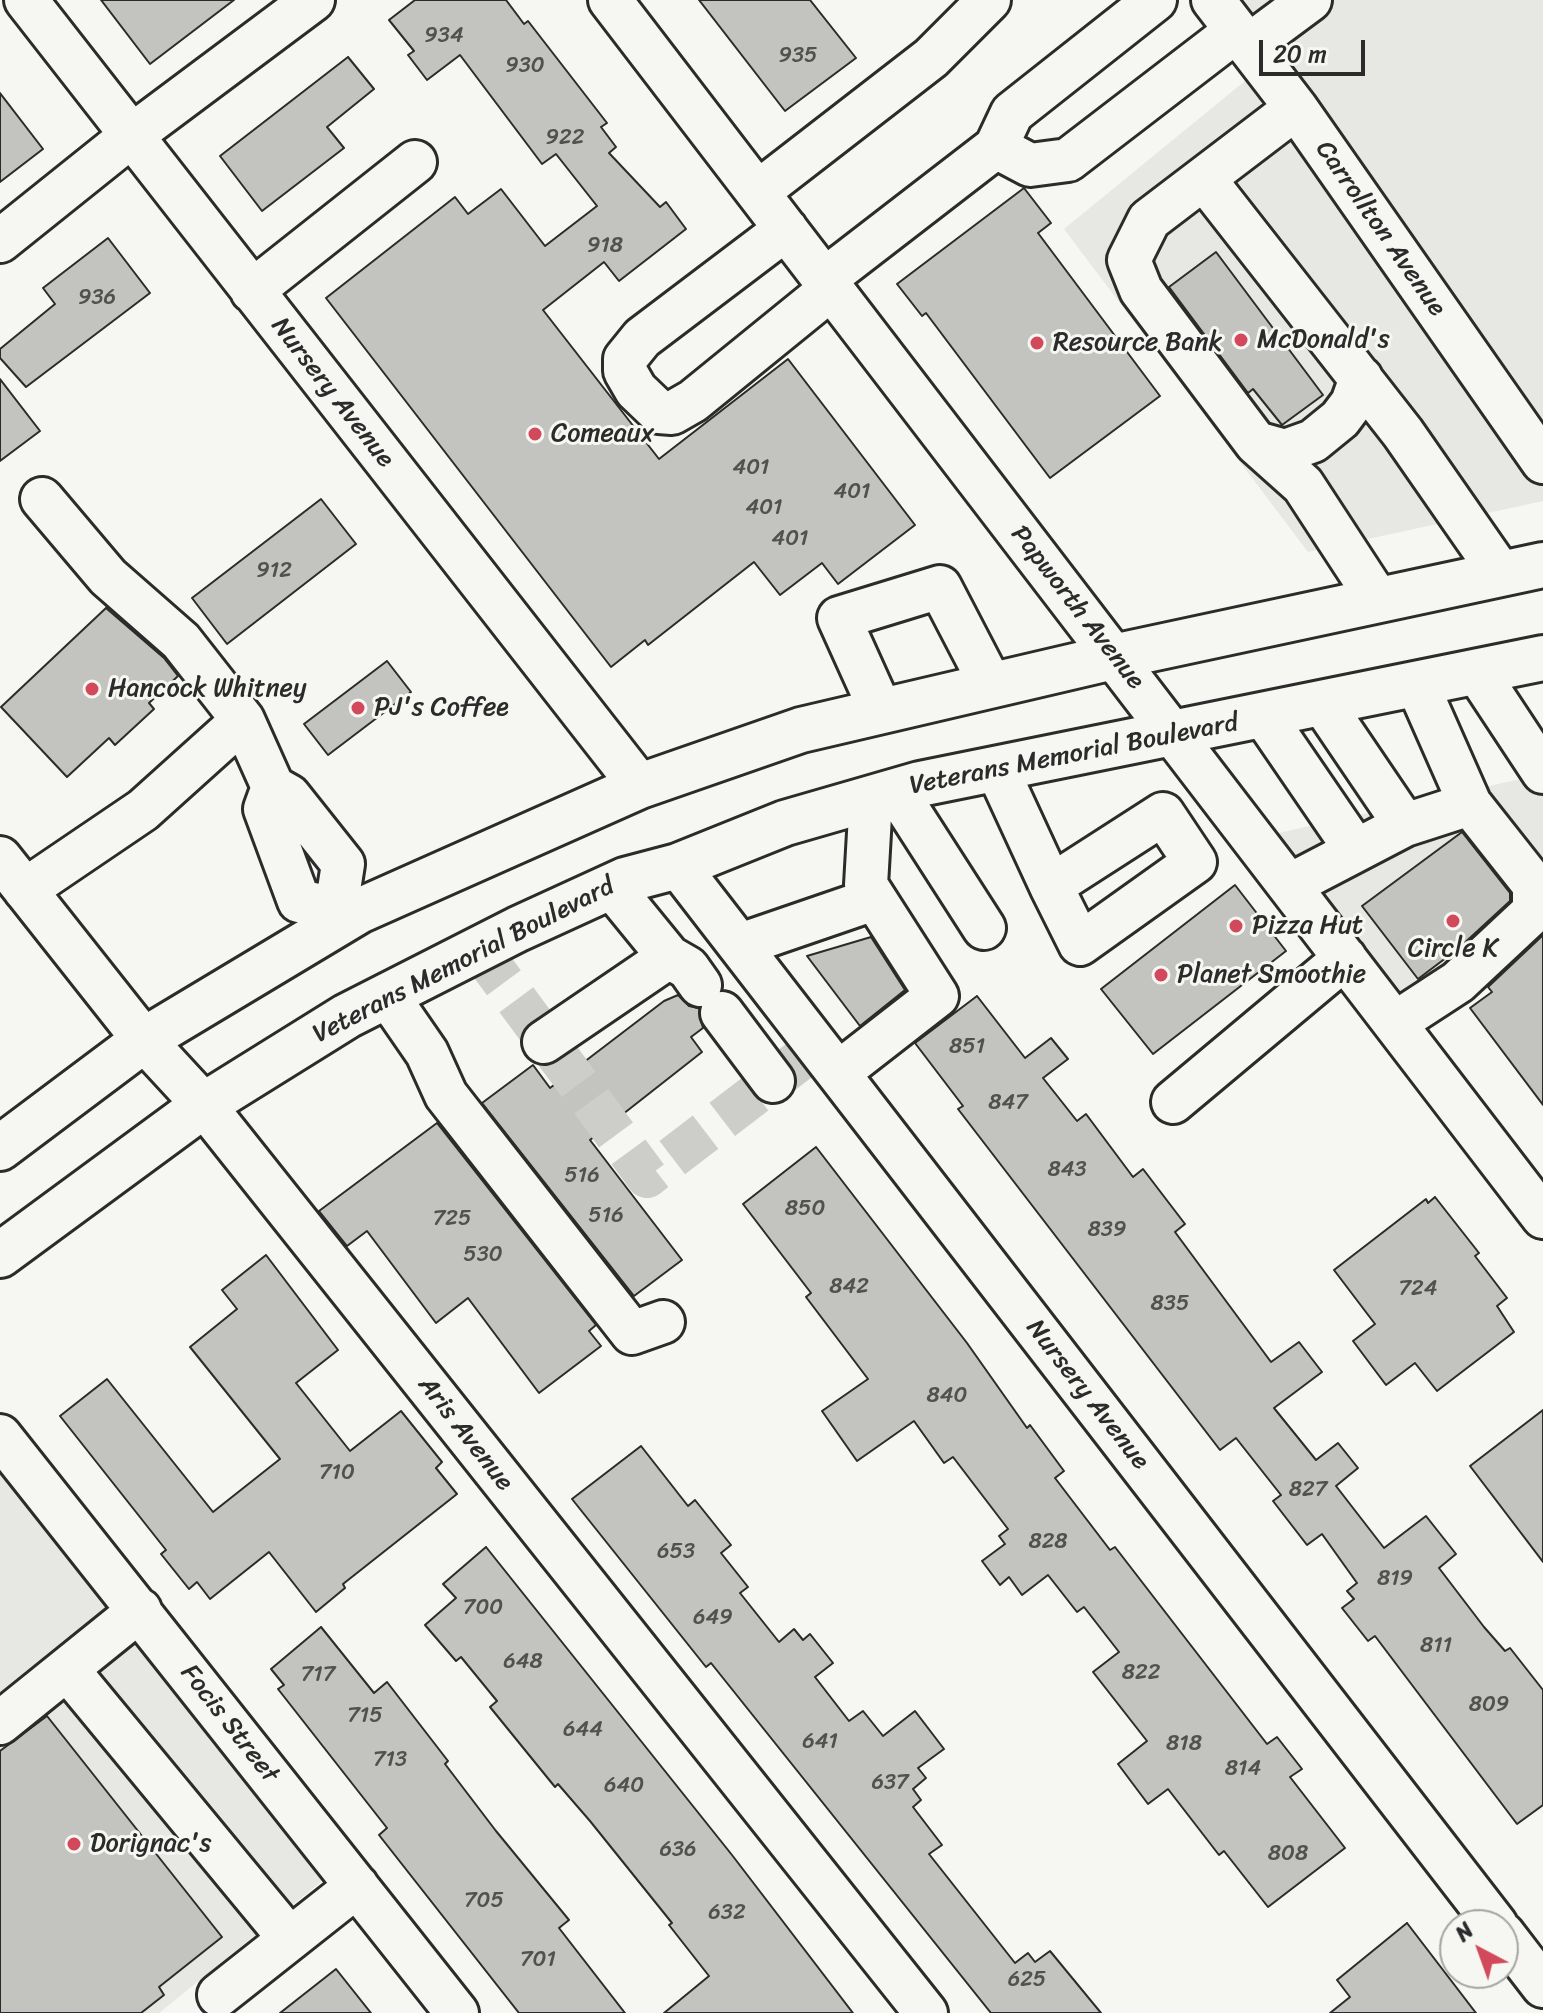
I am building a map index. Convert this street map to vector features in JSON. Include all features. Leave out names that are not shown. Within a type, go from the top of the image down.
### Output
[{"type":"main road","points":[[0,1148],[144,1040],[340,915],[640,786],[801,730],[1113,657],[1522,570]]},
{"type":"main road","name":"Veterans Memorial Boulevard","points":[[0,1255],[204,1105],[347,1016],[611,886],[678,866],[785,823],[884,795],[997,769],[1543,658]]},
{"type":"street","name":"Nursery Avenue","points":[[26,0],[640,786]]},
{"type":"street","points":[[0,241],[131,136],[313,0]]},
{"type":"street","name":"Papworth Avenue","points":[[610,0],[1543,1217]]},
{"type":"street","points":[[758,192],[931,58],[989,0]]},
{"type":"street","points":[[786,229],[642,338],[625,359],[625,371],[636,390],[659,412],[672,413],[693,401],[828,283],[996,147],[1012,113],[1155,0]]},
{"type":"street","points":[[996,147],[1030,165],[1068,160],[1233,25],[1310,0]]},
{"type":"street","name":"Carrollton Avenue","points":[[1233,25],[1296,108],[1543,462]]},
{"type":"street","points":[[1296,108],[1149,220],[1129,260],[1141,290],[1256,443],[1303,485],[1378,600]]},
{"type":"street","points":[[252,291],[415,162]]},
{"type":"street","points":[[1205,180],[1361,378],[1522,570]]},
{"type":"street","points":[[1256,443],[1285,451],[1313,441],[1340,419],[1352,403],[1361,378]]},
{"type":"street","points":[[42,499],[108,577],[181,641],[243,720],[273,787],[289,796],[343,864],[340,915]]},
{"type":"street","points":[[881,711],[839,618],[940,587],[991,685]]},
{"type":"street","points":[[1477,672],[1543,772]]},
{"type":"street","points":[[1395,1023],[1458,982],[1534,911],[1534,885],[1470,804],[1417,684]]},
{"type":"street","points":[[1323,704],[1405,825]]},
{"type":"street","points":[[1264,716],[1355,849]]},
{"type":"street","points":[[12,874],[143,810],[243,720]]},
{"type":"street","points":[[997,769],[1051,886],[1080,944],[1195,862],[1163,814],[1051,886]]},
{"type":"street","points":[[838,1073],[937,996],[874,899],[865,875],[884,795]]},
{"type":"street","points":[[884,795],[984,928]]},
{"type":"street","points":[[1290,885],[1405,825],[1470,804]]},
{"type":"street","points":[[1187,849],[1235,813]]},
{"type":"street","name":"Nursery Avenue","points":[[678,866],[1484,1909]]},
{"type":"street","name":"Aris Avenue","points":[[12,874],[144,1040],[204,1105],[926,2013]]},
{"type":"street","points":[[611,886],[669,957],[688,968],[773,1081]]},
{"type":"street","points":[[740,945],[874,899]]},
{"type":"street","points":[[544,1042],[669,957]]},
{"type":"street","points":[[1173,1102],[1345,958]]},
{"type":"street","points":[[387,995],[427,1053],[446,1095],[632,1333],[663,1322]]},
{"type":"street","name":"Focis Street","points":[[0,1436],[457,2013]]},
{"type":"street","points":[[0,1723],[140,1610]]},
{"type":"street","points":[[67,1669],[290,1939]]},
{"type":"street","points":[[219,1995],[357,1886]]},
{"type":"street","points":[[1519,1955],[1543,1986]]},
{"type":"shaded area","points":[[1230,0],[1543,0],[1543,501],[1308,552],[1064,229],[1273,58]]},
{"type":"shaded area","points":[[1543,774],[1543,901],[1397,1008],[1274,834]]},
{"type":"shaded area","points":[[0,1465],[327,1877],[159,2013],[0,2013]]},
{"type":"building","points":[[101,0],[234,0],[150,64]]},
{"type":"building","points":[[415,0],[506,0],[524,24],[528,21],[607,123],[601,127],[616,147],[609,153],[660,207],[666,202],[686,229],[619,281],[604,262],[543,310],[659,459],[788,359],[915,525],[838,584],[822,563],[780,595],[754,562],[648,645],[645,640],[611,667],[326,298],[455,197],[468,214],[501,189],[545,246],[597,206],[556,154],[542,164],[460,55],[427,80],[408,55],[414,51],[389,20]]},
{"type":"building","points":[[699,0],[810,0],[856,58],[785,111]]},
{"type":"building","points":[[348,57],[374,89],[327,127],[344,148],[262,211],[220,156]]},
{"type":"building","points":[[0,93],[43,149],[0,182]]},
{"type":"building","points":[[1024,188],[1051,223],[1038,233],[1160,396],[1050,478],[926,313],[922,316],[897,284]]},
{"type":"building","points":[[108,238],[150,293],[26,387],[0,358],[0,349],[55,304],[43,288]]},
{"type":"building","name":"McDonald's","points":[[1216,252],[1323,395],[1282,425],[1253,389],[1248,393],[1169,287]]},
{"type":"building","points":[[0,379],[40,431],[0,461]]},
{"type":"building","points":[[321,499],[356,544],[227,644],[192,598]]},
{"type":"building","name":"Hancock Whitney","points":[[106,608],[164,658],[178,676],[149,703],[154,709],[115,745],[109,738],[67,777],[1,707]]},
{"type":"building","name":"PJ's Coffee","points":[[387,661],[411,692],[328,755],[304,724]]},
{"type":"building","points":[[1462,832],[1510,893],[1510,901],[1459,948],[1418,979],[1362,906]]},
{"type":"building","points":[[1235,885],[1286,951],[1153,1054],[1101,989]]},
{"type":"building","points":[[1543,935],[1543,1105],[1470,1008],[1492,992],[1488,987]]},
{"type":"building","points":[[871,937],[905,990],[860,1026],[807,956]]},
{"type":"building","points":[[678,995],[689,1006],[699,1008],[703,1028],[691,1037],[702,1052],[590,1140],[682,1260],[634,1296],[482,1103],[533,1065],[550,1088],[664,1001]]},
{"type":"building","points":[[977,996],[1025,1058],[1051,1038],[1068,1059],[1043,1078],[1077,1121],[1086,1114],[1133,1177],[1143,1169],[1185,1224],[1175,1232],[1271,1362],[1299,1342],[1322,1372],[1274,1408],[1316,1460],[1338,1443],[1358,1468],[1336,1486],[1384,1548],[1426,1516],[1456,1554],[1439,1568],[1484,1627],[1505,1651],[1510,1648],[1543,1690],[1543,1805],[1517,1824],[1375,1636],[1368,1641],[1342,1608],[1354,1599],[1347,1591],[1357,1583],[1322,1534],[1307,1545],[1273,1501],[1281,1495],[1236,1438],[1220,1450],[958,1109],[963,1106],[915,1043]]},
{"type":"building","points":[[437,1123],[596,1325],[589,1331],[601,1346],[539,1393],[468,1298],[436,1323],[367,1231],[347,1246],[319,1211]]},
{"type":"building","points":[[816,1147],[967,1343],[1027,1428],[1030,1425],[1064,1471],[1055,1478],[1110,1550],[1115,1547],[1267,1744],[1277,1737],[1302,1769],[1290,1777],[1345,1848],[1268,1907],[1224,1851],[1219,1855],[1168,1789],[1148,1804],[1118,1764],[1147,1741],[1093,1672],[1119,1652],[1084,1607],[1077,1612],[1048,1575],[1022,1595],[1009,1577],[1000,1585],[982,1561],[1005,1544],[999,1536],[1008,1529],[953,1457],[944,1463],[914,1421],[857,1461],[822,1411],[868,1379],[806,1297],[811,1293],[743,1204]]},
{"type":"building","points":[[1435,1197],[1479,1253],[1475,1256],[1507,1298],[1497,1306],[1514,1332],[1437,1391],[1415,1363],[1386,1385],[1353,1341],[1375,1324],[1334,1270],[1426,1199],[1428,1203]]},
{"type":"building","points":[[266,1255],[338,1350],[296,1383],[350,1451],[401,1411],[442,1462],[436,1468],[457,1494],[343,1584],[345,1588],[316,1612],[269,1552],[210,1599],[197,1582],[189,1589],[161,1554],[166,1550],[60,1416],[107,1379],[213,1512],[280,1459],[190,1347],[237,1309],[222,1290]]},
{"type":"building","points":[[1543,1410],[1543,1562],[1470,1466]]},
{"type":"building","points":[[641,1446],[688,1506],[695,1500],[731,1545],[721,1553],[748,1587],[740,1593],[779,1642],[794,1629],[803,1640],[810,1634],[833,1663],[815,1677],[849,1721],[863,1711],[883,1736],[915,1711],[944,1749],[918,1768],[926,1778],[913,1789],[921,1800],[913,1807],[942,1845],[929,1854],[1015,1963],[1028,1953],[1035,1962],[1050,1951],[1101,2013],[991,2013],[711,1663],[706,1667],[572,1499]]},
{"type":"building","points":[[486,1547],[732,1855],[853,2013],[664,2013],[709,1976],[669,1925],[672,1923],[590,1821],[558,1784],[555,1787],[490,1707],[497,1701],[461,1657],[456,1661],[425,1625],[456,1598],[443,1584]]},
{"type":"building","points":[[321,1627],[374,1693],[387,1682],[448,1761],[445,1764],[496,1831],[569,1920],[559,1928],[625,2013],[519,2013],[379,1835],[387,1828],[278,1689],[284,1685],[271,1669]]},
{"type":"building","name":"Dorignac's","points":[[47,1716],[222,1937],[159,1987],[164,1995],[141,2013],[0,2013],[0,1751]]},
{"type":"building","points":[[1407,1923],[1439,1965],[1439,1989],[1458,1989],[1476,2013],[1330,2013],[1350,1997],[1337,1980]]},
{"type":"building","points":[[336,1969],[371,2013],[280,2013]]},
{"type":"tunnel","points":[[479,949],[647,1177],[818,1046]]},
{"type":"place","name":"McDonald's","points":[[1241,340]]},
{"type":"place","name":"Resource Bank","points":[[1037,343]]},
{"type":"place","name":"Comeaux","points":[[535,434]]},
{"type":"place","name":"Hancock Whitney","points":[[92,689]]},
{"type":"place","name":"PJ's Coffee","points":[[358,708]]},
{"type":"place","name":"Circle K","points":[[1453,921]]},
{"type":"place","name":"Pizza Hut","points":[[1236,926]]},
{"type":"place","name":"Planet Smoothie","points":[[1161,975]]},
{"type":"place","name":"Dorignac's","points":[[74,1844]]}]
